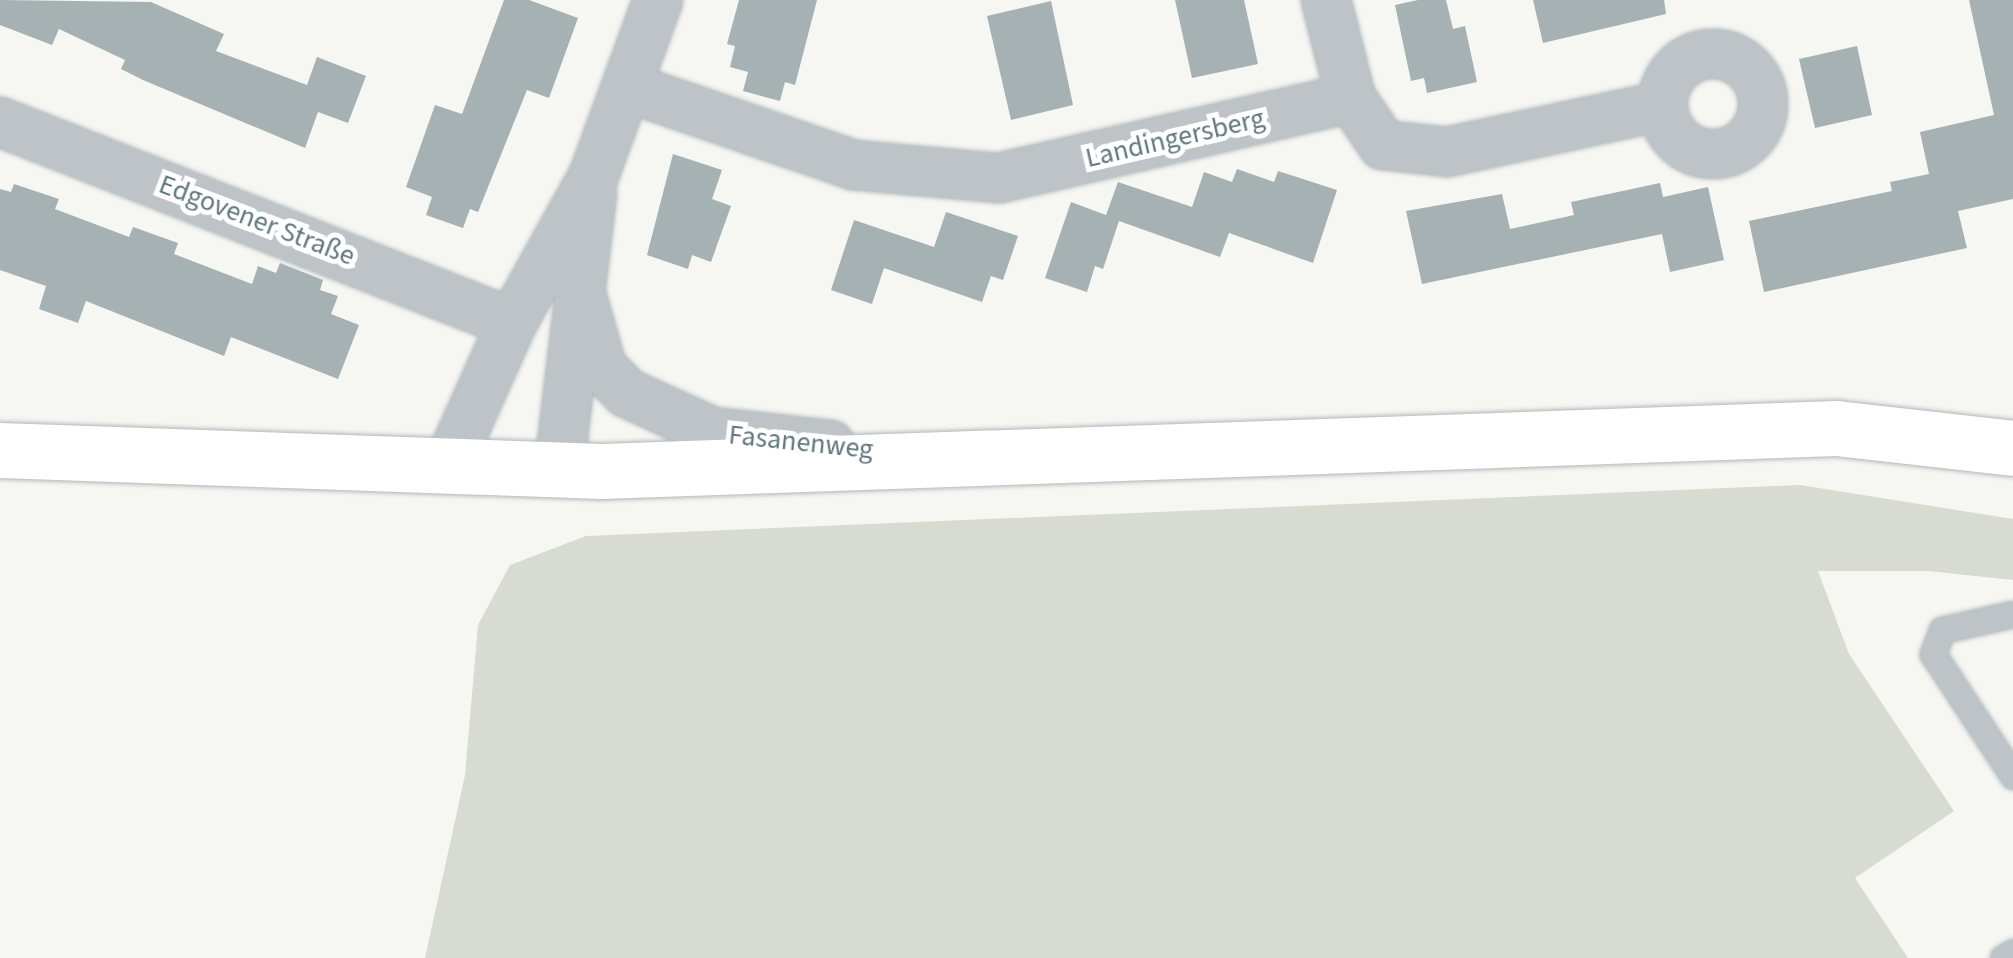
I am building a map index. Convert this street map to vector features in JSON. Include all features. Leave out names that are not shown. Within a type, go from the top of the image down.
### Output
[{"type":"main road","points":[[0,450],[560,470],[1836,428],[2013,448]]},
{"type":"street","name":"Fasanenweg","points":[[447,468],[512,323],[594,175],[630,88],[658,0]]},
{"type":"street","points":[[1326,0],[1351,98],[1383,145],[1447,152],[1662,106]]},
{"type":"street","name":"Landingersberg","points":[[630,88],[854,165],[999,178],[1351,98]]},
{"type":"street","name":"Edgovener Straße","points":[[0,122],[512,323]]},
{"type":"street","name":"Fasanenweg","points":[[560,470],[583,301],[594,175]]},
{"type":"street","name":"Fasanenweg","points":[[583,301],[602,368],[626,393],[712,432],[968,459]]},
{"type":"lane","points":[[2013,614],[1942,630],[1933,654],[2013,776]]},
{"type":"lane","points":[[2003,958],[2013,952]]},
{"type":"shaded area","points":[[1800,485],[2013,519],[2013,580],[1928,571],[1818,571],[1849,654],[1954,811],[1855,878],[1908,958],[425,958],[465,775],[478,625],[510,565],[586,536]]},
{"type":"building","points":[[0,0],[151,2],[224,34],[216,51],[307,85],[317,57],[366,76],[348,123],[318,112],[305,148],[143,80],[121,69],[125,60],[59,29],[52,45],[0,25]]},
{"type":"building","points":[[504,0],[529,0],[578,18],[549,98],[527,90],[478,212],[470,209],[463,228],[426,215],[432,197],[406,187],[435,105],[462,114]]},
{"type":"building","points":[[739,0],[817,0],[795,85],[785,82],[780,101],[743,91],[748,72],[730,67],[735,46],[727,44]]},
{"type":"building","points":[[1175,0],[1244,0],[1258,64],[1192,78]]},
{"type":"building","points":[[1446,0],[1453,29],[1465,26],[1477,82],[1427,93],[1424,78],[1411,81],[1395,5]]},
{"type":"building","points":[[1533,0],[1664,0],[1666,14],[1543,43]]},
{"type":"building","points":[[1969,0],[2013,0],[2013,199],[1958,211],[1967,248],[1764,292],[1749,221],[1892,191],[1890,182],[1929,174],[1920,132],[1994,115]]},
{"type":"building","points":[[1051,1],[1073,105],[1011,120],[987,16]]},
{"type":"building","points":[[1857,46],[1872,115],[1815,128],[1799,59]]},
{"type":"building","points":[[673,154],[722,170],[712,199],[731,206],[711,262],[692,255],[688,269],[647,255]]},
{"type":"building","points":[[1237,169],[1274,182],[1278,171],[1337,190],[1313,263],[1229,233],[1220,257],[1119,221],[1103,269],[1095,266],[1087,292],[1045,278],[1071,202],[1106,215],[1118,182],[1192,207],[1204,172],[1232,182]]},
{"type":"building","points":[[1660,183],[1663,197],[1708,187],[1724,260],[1670,272],[1662,234],[1422,284],[1406,211],[1502,194],[1510,229],[1574,215],[1571,202]]},
{"type":"building","points":[[14,184],[59,199],[55,209],[129,237],[133,227],[178,243],[174,254],[252,284],[258,266],[276,273],[280,263],[323,280],[320,290],[338,296],[331,314],[359,325],[338,379],[231,337],[224,356],[86,301],[78,323],[39,309],[46,286],[0,270],[0,189],[11,192]]},
{"type":"building","points":[[946,212],[1018,236],[1003,280],[991,276],[982,302],[884,268],[872,304],[831,290],[854,220],[934,247]]}]
